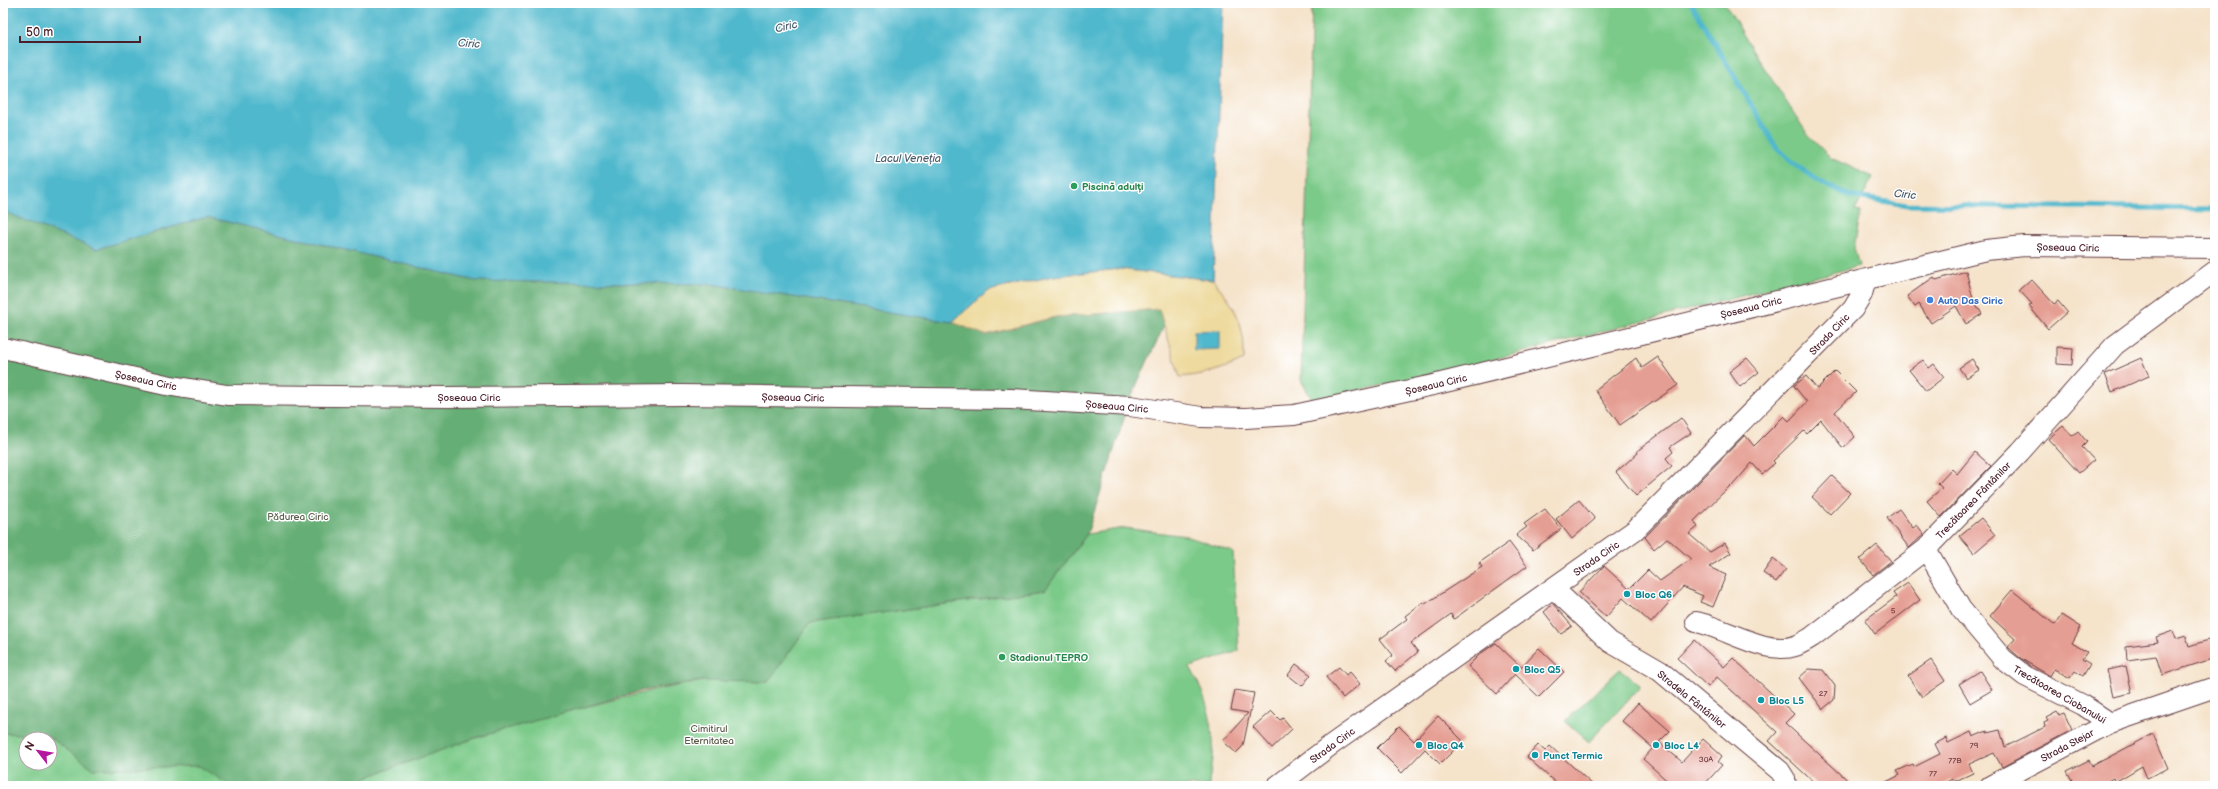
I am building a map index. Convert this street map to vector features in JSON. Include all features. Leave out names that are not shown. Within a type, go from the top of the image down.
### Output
[{"type":"street","name":"Șoseaua Ciric","points":[[3,348],[166,385],[227,395],[447,397],[682,395],[1011,399],[1130,406],[1201,417],[1246,418],[1294,415],[1433,385],[1986,250],[2024,246],[2215,248]]},
{"type":"street","name":"Trecătoarea Fântânilor","points":[[1696,622],[1744,640],[1779,647],[1794,646],[1812,637],[1836,621],[1926,549],[2020,452],[2115,345],[2215,272]]},
{"type":"street","name":"Strada Ciric","points":[[1277,786],[1331,745],[1635,530],[1853,309],[1862,294],[1866,279]]},
{"type":"street","name":"Trecătoarea Ciobanului","points":[[1926,549],[1961,609],[2003,659],[2025,676],[2083,704],[2110,723]]},
{"type":"street","name":"Stradela Fântânilor","points":[[1553,588],[1610,642],[1660,671],[1780,771],[1786,779],[1786,786]]},
{"type":"street","name":"Strada Stejar","points":[[1990,786],[2110,723],[2215,687]]},
{"type":"green space","points":[[1312,3],[1725,3],[1752,49],[1808,135],[1831,158],[1873,177],[1855,211],[1861,212],[1854,248],[1859,266],[1429,376],[1312,400],[1301,380]]},
{"type":"green space","name":"Pădurea Ciric","points":[[3,211],[96,249],[207,217],[476,281],[711,284],[952,322],[986,335],[1055,317],[1160,309],[1164,326],[1131,397],[1087,534],[1045,590],[810,623],[768,682],[701,681],[641,691],[478,737],[345,785],[338,786],[231,786],[199,766],[94,769],[58,743],[58,731],[18,731],[18,734],[3,733]]},
{"type":"green space","name":"Stadionul TEPRO","points":[[1125,528],[1186,536],[1233,552],[1239,651],[1190,667],[1201,688],[1211,722],[1213,759],[1209,786],[324,786],[356,781],[438,750],[536,719],[650,691],[709,680],[768,682],[810,623],[1045,590],[1087,534]]},
{"type":"green space","points":[[1620,669],[1641,686],[1589,742],[1565,721]]},
{"type":"green space","points":[[3,732],[18,733],[18,771],[58,771],[58,738],[139,766],[202,765],[238,786],[3,786]]},
{"type":"sand","points":[[1120,269],[1213,280],[1228,299],[1238,317],[1243,336],[1244,360],[1212,372],[1180,377],[1159,309],[1055,317],[985,335],[952,322],[988,291],[1053,276]]},
{"type":"water","name":"Lacul Veneția","points":[[3,3],[1223,3],[1213,280],[1120,269],[1053,276],[988,291],[952,322],[711,284],[476,281],[207,217],[96,249],[3,211]]},
{"type":"water","points":[[1220,330],[1220,349],[1194,350],[1194,331]]},
{"type":"building","points":[[1966,271],[1973,299],[1982,314],[1966,324],[1956,306],[1931,323],[1919,304],[1915,307],[1907,296],[1934,277],[1936,280]]},
{"type":"building","points":[[2031,279],[2054,304],[2058,301],[2067,312],[2048,329],[2029,306],[2032,304],[2019,290]]},
{"type":"building","points":[[2057,347],[2073,348],[2072,365],[2057,364]]},
{"type":"building","points":[[1658,357],[1678,385],[1620,425],[1595,390],[1636,358],[1642,368]]},
{"type":"building","points":[[1747,358],[1759,372],[1740,387],[1729,372]]},
{"type":"building","points":[[2141,358],[2149,376],[2112,392],[2105,374]]},
{"type":"building","points":[[1972,359],[1979,370],[1966,378],[1959,368]]},
{"type":"building","points":[[1923,360],[1929,368],[1934,364],[1944,377],[1926,391],[1909,370]]},
{"type":"building","points":[[1835,371],[1856,392],[1835,412],[1855,437],[1843,448],[1821,420],[1807,434],[1804,431],[1773,461],[1775,463],[1762,474],[1752,463],[1732,486],[1731,485],[1694,521],[1698,527],[1689,534],[1710,552],[1725,543],[1731,553],[1709,567],[1726,575],[1713,607],[1700,602],[1703,596],[1683,587],[1651,623],[1623,598],[1606,617],[1579,592],[1604,566],[1629,589],[1648,570],[1660,581],[1691,559],[1667,538],[1654,549],[1645,537],[1745,435],[1754,446],[1784,416],[1789,421],[1807,402],[1794,386],[1806,376],[1817,389]]},
{"type":"building","points":[[1681,418],[1691,433],[1670,447],[1673,452],[1666,458],[1672,466],[1636,496],[1616,472],[1638,453],[1637,451]]},
{"type":"building","points":[[2063,426],[2072,436],[2078,431],[2087,442],[2082,447],[2094,460],[2079,473],[2048,439]]},
{"type":"building","points":[[1975,452],[1991,466],[1941,517],[1927,501],[1942,488],[1938,484],[1952,469],[1957,474]]},
{"type":"building","points":[[1832,476],[1850,493],[1830,514],[1812,497]]},
{"type":"building","points":[[1579,500],[1595,519],[1572,539],[1556,519]]},
{"type":"building","points":[[1545,509],[1561,529],[1533,550],[1516,535],[1527,527],[1524,524]]},
{"type":"building","points":[[1899,509],[1913,528],[1917,525],[1924,534],[1909,548],[1887,518]]},
{"type":"building","points":[[1981,518],[1995,535],[1974,553],[1959,536]]},
{"type":"building","points":[[1509,542],[1527,566],[1454,619],[1451,614],[1411,643],[1418,652],[1395,671],[1386,661],[1393,655],[1380,639],[1407,619],[1405,616],[1423,602],[1425,604],[1482,567],[1479,563]]},
{"type":"building","points":[[1877,545],[1891,561],[1873,575],[1860,559]]},
{"type":"building","points":[[1773,559],[1786,569],[1776,582],[1763,573]]},
{"type":"building","points":[[1908,583],[1920,600],[1875,634],[1865,620],[1896,597],[1893,593]]},
{"type":"building","points":[[2012,590],[2055,625],[2062,615],[2081,627],[2072,643],[2087,652],[2082,659],[2090,664],[2083,676],[2075,671],[2070,678],[2054,669],[2050,676],[2020,658],[2008,647],[2015,639],[1990,616]]},
{"type":"building","points":[[1553,604],[1572,626],[1561,634],[1544,612]]},
{"type":"building","points":[[2173,631],[2176,639],[2186,636],[2189,646],[2215,638],[2215,658],[2162,675],[2156,656],[2127,660],[2126,646],[2158,642],[2156,637]]},
{"type":"building","name":"Bloc L5","points":[[1694,640],[1724,667],[1733,658],[1794,714],[1785,723],[1854,786],[1818,786],[1769,741],[1777,732],[1717,677],[1708,687],[1677,658]]},
{"type":"building","name":"Bloc Q5","points":[[1496,643],[1521,667],[1539,648],[1564,672],[1539,697],[1515,674],[1497,694],[1468,666],[1480,654]]},
{"type":"building","points":[[1931,660],[1945,681],[1922,697],[1908,676]]},
{"type":"building","points":[[1296,664],[1311,675],[1302,686],[1288,675]]},
{"type":"building","points":[[2126,666],[2132,693],[2113,697],[2107,670]]},
{"type":"building","points":[[1339,667],[1346,675],[1350,672],[1360,684],[1343,698],[1326,677]]},
{"type":"building","points":[[1809,669],[1823,670],[1835,686],[1834,700],[1823,709],[1799,678]]},
{"type":"building","points":[[1980,671],[1992,690],[1970,703],[1959,684]]},
{"type":"building","points":[[1235,690],[1254,693],[1243,746],[1236,753],[1223,741],[1248,713],[1231,710]]},
{"type":"building","name":"Bloc L4","points":[[1638,703],[1670,731],[1659,742],[1682,762],[1703,739],[1722,756],[1718,762],[1722,765],[1703,786],[1673,786],[1643,759],[1653,748],[1622,721]]},
{"type":"building","points":[[1271,711],[1280,720],[1283,718],[1292,729],[1272,748],[1253,727]]},
{"type":"building","points":[[2057,712],[2059,715],[2064,713],[2072,730],[2002,767],[1994,753],[1969,764],[1973,773],[1953,782],[1952,779],[1939,786],[1878,786],[1900,775],[1897,771],[1913,764],[1914,767],[1940,754],[1935,744],[1946,738],[1948,743],[1971,732],[1973,737],[1987,731],[1987,733],[2000,730],[2005,747],[2045,727],[2044,723],[2048,721],[2046,718]]},
{"type":"building","name":"Bloc Q4","points":[[1438,716],[1463,741],[1440,764],[1425,749],[1402,773],[1377,748],[1399,726],[1414,741]]},
{"type":"building","points":[[2153,734],[2168,768],[2147,778],[2142,766],[2115,782],[2113,778],[2099,786],[2075,786],[2067,771],[2089,760],[2092,766]]},
{"type":"building","points":[[1538,745],[1545,751],[1550,746],[1594,786],[1559,786],[1527,757]]},
{"type":"waterway","name":"Ciric","points":[[1691,3],[1776,147],[1797,166],[1822,183],[1850,196],[1907,205],[2215,209]]},
{"type":"place","name":"Piscină adulți","points":[[1074,186]]},
{"type":"place","name":"Auto Das Ciric","points":[[1930,300]]},
{"type":"place","name":"Bloc Q6","points":[[1627,594]]},
{"type":"place","name":"Stadionul TEPRO","points":[[1002,657]]},
{"type":"place","name":"Bloc Q5","points":[[1516,669]]},
{"type":"place","name":"Bloc L5","points":[[1761,700]]},
{"type":"place","name":"Bloc Q4","points":[[1419,745]]},
{"type":"place","name":"Bloc L4","points":[[1656,745]]},
{"type":"place","name":"Punct Termic","points":[[1535,755]]},
{"type":"park label","name":"Cimitirul Eternitatea","points":[[709,734]]}]
